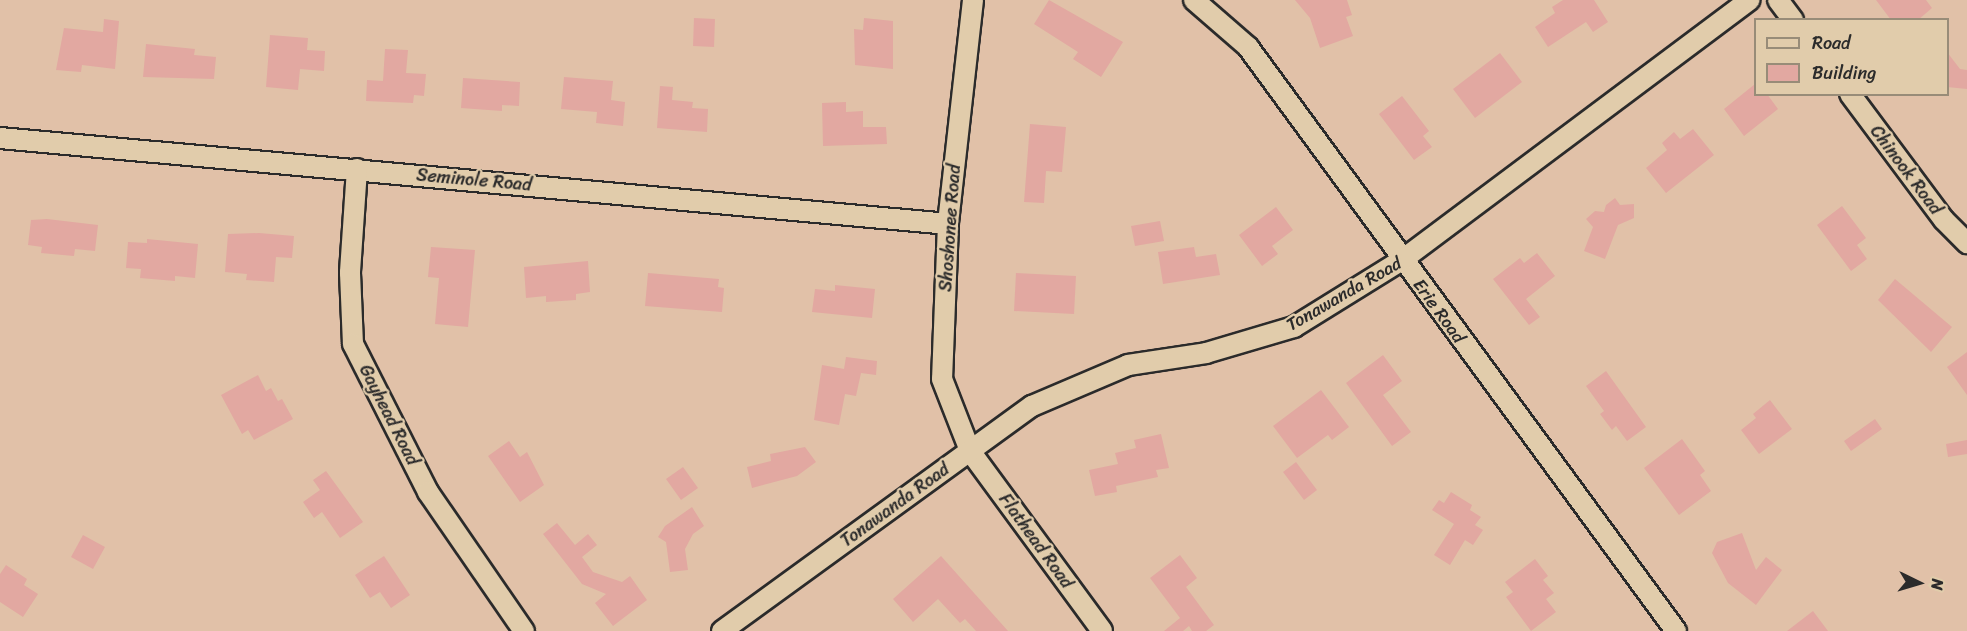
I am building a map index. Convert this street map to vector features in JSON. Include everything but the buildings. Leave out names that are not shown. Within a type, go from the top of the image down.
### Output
[{"type":"street","name":"Shoshonee Road","points":[[970,451],[942,379],[948,224],[974,0]]},
{"type":"street","name":"Erie Road","points":[[1194,0],[1248,47],[1676,631]]},
{"type":"street","name":"Tonawanda Road","points":[[722,631],[1032,406],[1128,365],[1206,353],[1294,327],[1402,260],[1750,0]]},
{"type":"street","points":[[1778,0],[1792,18]]},
{"type":"street","name":"Chinook Road","points":[[1851,96],[1944,220],[1967,243]]},
{"type":"street","name":"Seminole Road","points":[[0,138],[948,224]]},
{"type":"street","name":"Gayhead Road","points":[[357,169],[350,273],[353,344],[428,492],[524,631]]},
{"type":"street","name":"Flathead Road","points":[[970,451],[1102,631]]}]
